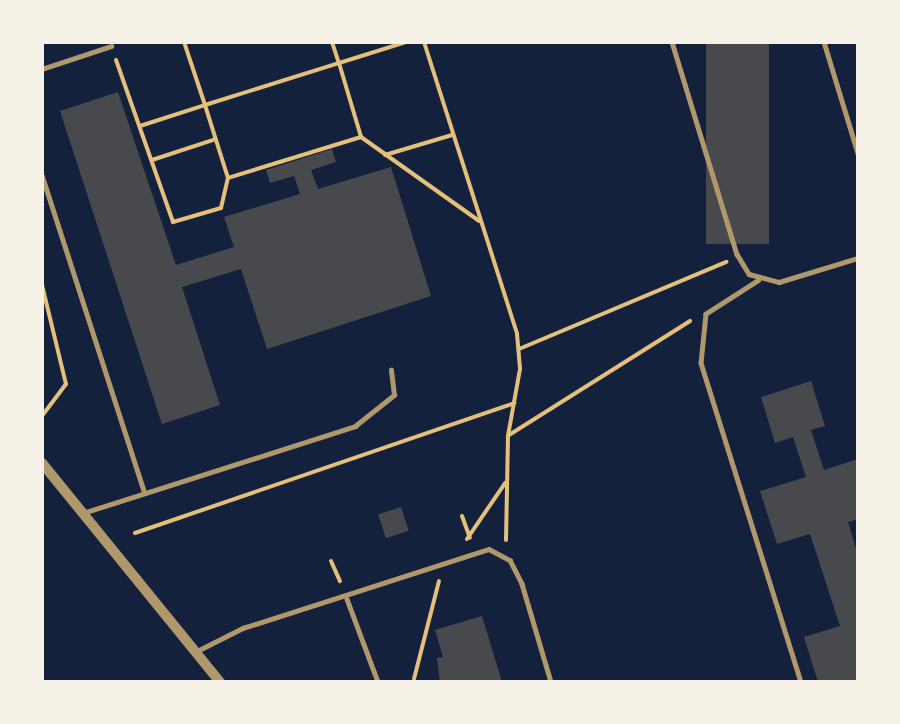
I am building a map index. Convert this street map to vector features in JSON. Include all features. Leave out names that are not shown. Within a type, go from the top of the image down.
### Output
[{"type":"street","points":[[42,463],[81,514],[220,682]]},
{"type":"lane","points":[[672,42],[737,255],[759,280]]},
{"type":"lane","points":[[824,42],[858,153]]},
{"type":"lane","points":[[42,69],[111,46]]},
{"type":"lane","points":[[42,175],[144,490]]},
{"type":"lane","points":[[801,682],[701,363],[705,314],[759,280],[779,282],[858,258]]},
{"type":"lane","points":[[81,514],[144,490],[355,426],[393,396],[391,370]]},
{"type":"lane","points":[[195,652],[243,628],[347,599],[474,550],[500,551],[522,584],[551,682]]},
{"type":"lane","points":[[347,599],[378,682]]},
{"type":"path","points":[[111,46],[173,222],[221,208],[228,178],[184,42]]},
{"type":"path","points":[[332,42],[362,137],[479,221]]},
{"type":"path","points":[[140,126],[406,42]]},
{"type":"path","points":[[424,42],[519,350],[508,436],[505,483],[509,525],[500,551]]},
{"type":"path","points":[[385,155],[452,135]]},
{"type":"path","points":[[228,178],[362,137]]},
{"type":"path","points":[[152,160],[216,140]]},
{"type":"path","points":[[519,350],[718,267]]},
{"type":"path","points":[[42,285],[66,384],[42,416]]},
{"type":"path","points":[[508,436],[705,314]]},
{"type":"path","points":[[135,533],[514,403]]},
{"type":"path","points":[[414,680],[444,561],[470,536],[505,483]]},
{"type":"path","points":[[462,516],[474,550]]},
{"type":"building","points":[[706,42],[769,42],[769,244],[706,244]]},
{"type":"building","points":[[118,92],[176,265],[234,247],[224,217],[300,194],[294,176],[270,183],[266,170],[332,149],[336,162],[311,170],[318,189],[391,167],[431,296],[267,349],[241,269],[182,287],[220,405],[162,424],[60,111]]},
{"type":"building","points":[[811,381],[825,426],[811,430],[824,470],[858,459],[858,519],[848,522],[858,555],[858,679],[849,682],[818,682],[804,637],[840,626],[810,534],[777,544],[760,491],[806,477],[793,437],[775,443],[761,397]]},
{"type":"building","points":[[401,507],[409,531],[386,538],[378,514]]},
{"type":"building","points":[[482,616],[502,682],[440,682],[437,658],[443,657],[435,630]]}]
